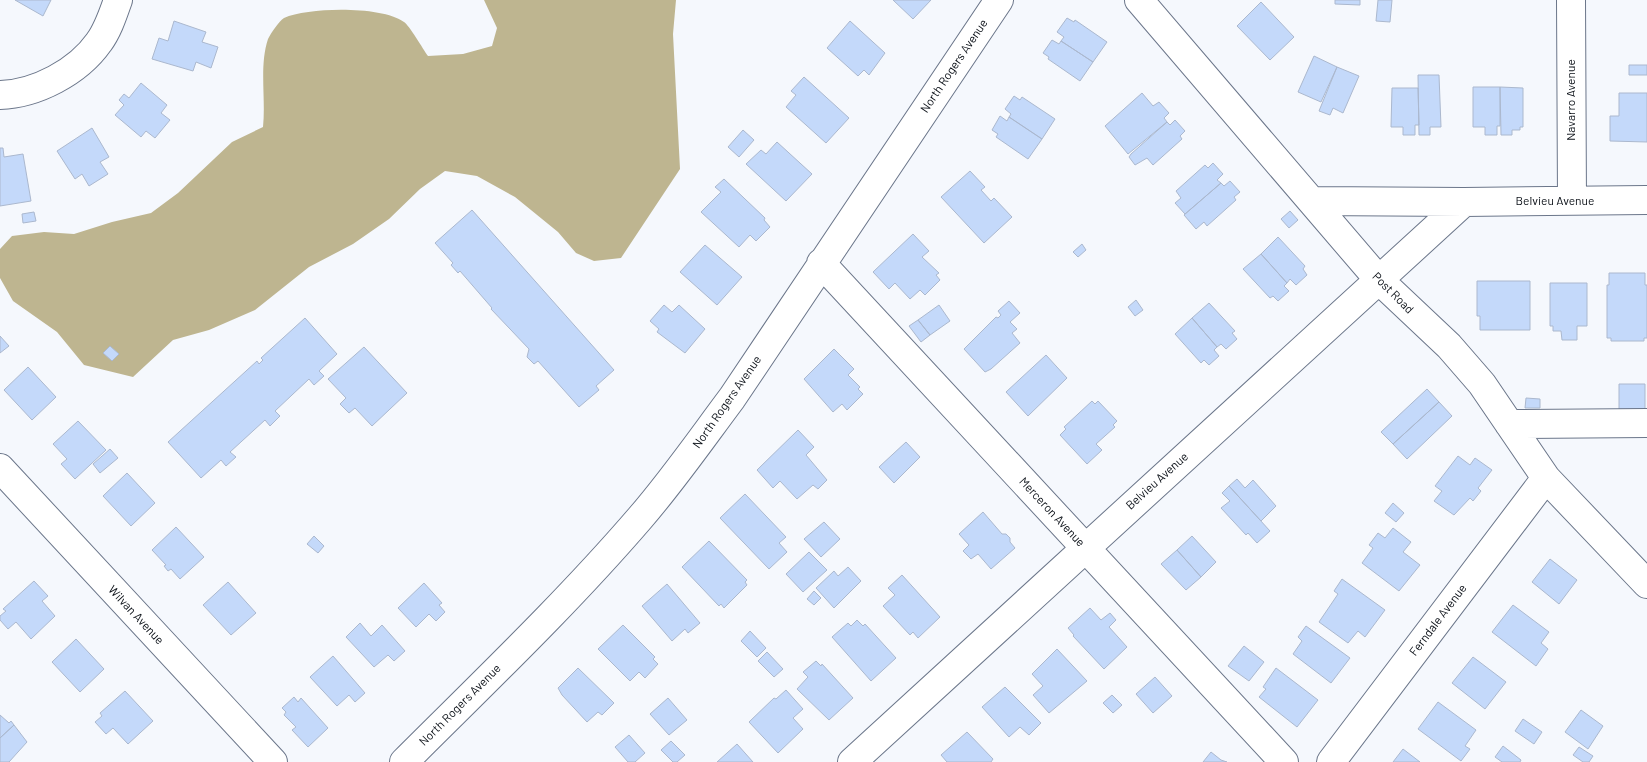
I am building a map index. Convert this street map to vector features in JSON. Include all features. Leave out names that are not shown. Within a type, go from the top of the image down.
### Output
[{"type":"street","points":[[0,95],[10,95],[34,88],[58,78],[81,61],[100,42],[118,0]]},
{"type":"street","name":"North Rogers Avenue","points":[[404,762],[591,573],[641,517],[686,461],[732,398],[999,0]]},
{"type":"street","name":"Post Road","points":[[1142,0],[1378,280],[1449,346],[1482,384],[1546,478],[1647,584]]},
{"type":"street","name":"Navarro Avenue","points":[[1571,0],[1572,200]]},
{"type":"street","name":"Belvieu Avenue","points":[[1313,201],[1647,200]]},
{"type":"street","name":"Belvieu Avenue","points":[[852,762],[1084,547],[1464,202]]},
{"type":"street","name":"Merceron Avenue","points":[[821,263],[1284,762]]},
{"type":"street","points":[[1509,424],[1647,423]]},
{"type":"street","name":"Wilvan Avenue","points":[[0,468],[273,762]]},
{"type":"street","name":"Ferndale Avenue","points":[[1331,762],[1546,478]]},
{"type":"shaded area","points":[[484,0],[676,0],[673,34],[680,169],[621,258],[594,261],[576,253],[558,232],[515,197],[477,176],[445,171],[420,189],[389,219],[353,244],[309,267],[255,310],[209,330],[173,340],[133,377],[84,365],[57,332],[13,301],[0,278],[0,249],[12,236],[44,232],[74,234],[112,222],[151,213],[178,193],[232,142],[263,127],[265,49],[271,34],[284,18],[295,14],[327,10],[379,13],[404,22],[428,56],[463,54],[492,46],[497,28]]},
{"type":"building","points":[[15,0],[51,0],[43,16]]},
{"type":"building","points":[[893,0],[931,0],[913,19]]},
{"type":"building","points":[[1335,0],[1360,0],[1360,5],[1335,4]]},
{"type":"building","points":[[1378,0],[1392,0],[1390,22],[1376,21]]},
{"type":"building","points":[[1261,2],[1294,37],[1270,60],[1237,26]]},
{"type":"building","points":[[1067,18],[1074,22],[1075,20],[1107,42],[1093,62],[1061,41],[1064,37],[1057,32]]},
{"type":"building","points":[[174,21],[206,32],[202,42],[218,47],[211,68],[196,62],[193,71],[152,59],[159,38],[168,41]]},
{"type":"building","points":[[850,21],[885,53],[869,75],[864,70],[858,76],[827,48]]},
{"type":"building","points":[[1052,40],[1059,44],[1061,41],[1093,62],[1080,81],[1048,59],[1049,57],[1043,53]]},
{"type":"building","points":[[1314,56],[1337,67],[1321,102],[1298,92]]},
{"type":"building","points":[[1629,65],[1647,65],[1647,75],[1629,75]]},
{"type":"building","points":[[1337,67],[1359,76],[1343,113],[1333,108],[1330,115],[1319,111]]},
{"type":"building","points":[[1418,75],[1439,75],[1441,127],[1430,127],[1430,135],[1419,135]]},
{"type":"building","points":[[804,77],[849,118],[826,143],[786,107],[796,95],[791,91]]},
{"type":"building","points":[[141,83],[167,105],[161,113],[170,120],[155,138],[146,131],[141,137],[115,115],[124,105],[119,100],[124,94],[129,98]]},
{"type":"building","points":[[1473,87],[1500,87],[1500,126],[1497,126],[1497,135],[1485,135],[1485,127],[1473,127]]},
{"type":"building","points":[[1500,87],[1523,88],[1523,127],[1520,127],[1520,130],[1512,130],[1512,135],[1501,135]]},
{"type":"building","points":[[1392,88],[1418,88],[1419,125],[1415,125],[1415,135],[1403,135],[1403,127],[1391,127]]},
{"type":"building","points":[[1142,93],[1153,106],[1159,102],[1169,113],[1164,118],[1167,122],[1128,154],[1105,126]]},
{"type":"building","points":[[1619,93],[1647,93],[1647,142],[1610,141],[1610,116],[1619,116]]},
{"type":"building","points":[[1014,96],[1020,100],[1022,97],[1055,119],[1042,139],[1009,117],[1011,114],[1005,109]]},
{"type":"building","points":[[1000,116],[1007,121],[1009,117],[1042,139],[1028,159],[996,137],[998,134],[992,130]]},
{"type":"building","points":[[1175,120],[1185,131],[1180,136],[1182,139],[1153,165],[1147,158],[1135,165],[1129,157],[1131,154],[1167,122],[1170,125]]},
{"type":"building","points":[[92,128],[109,157],[100,162],[108,174],[89,186],[82,174],[75,179],[57,151]]},
{"type":"building","points":[[743,130],[754,140],[739,157],[728,147]]},
{"type":"building","points":[[777,142],[812,174],[786,201],[746,164],[761,150],[766,154]]},
{"type":"building","points":[[0,148],[3,148],[4,157],[23,154],[31,201],[0,206]]},
{"type":"building","points":[[1213,163],[1223,174],[1217,180],[1221,183],[1185,214],[1175,203],[1181,198],[1176,191],[1205,165],[1208,168]]},
{"type":"building","points":[[970,171],[985,187],[981,190],[991,201],[994,198],[1012,217],[984,243],[941,197]]},
{"type":"building","points":[[724,179],[765,218],[764,220],[770,227],[756,241],[750,235],[739,247],[701,212],[721,192],[715,187]]},
{"type":"building","points":[[1230,181],[1240,192],[1234,197],[1236,200],[1207,226],[1204,222],[1196,229],[1184,215],[1221,183],[1224,186]]},
{"type":"building","points":[[472,210],[614,370],[596,386],[599,390],[579,407],[538,361],[534,364],[527,357],[529,349],[491,309],[460,271],[458,273],[451,265],[453,263],[435,243]]},
{"type":"building","points":[[1290,211],[1298,220],[1289,228],[1281,219]]},
{"type":"building","points":[[34,212],[36,221],[23,223],[22,214]]},
{"type":"building","points":[[913,234],[929,251],[922,257],[939,273],[936,275],[940,280],[925,295],[920,290],[910,299],[895,283],[889,289],[873,272]]},
{"type":"building","points":[[1278,237],[1305,266],[1303,269],[1307,275],[1296,285],[1290,279],[1287,283],[1261,254]]},
{"type":"building","points":[[1082,244],[1086,250],[1078,257],[1073,252]]},
{"type":"building","points":[[705,245],[742,277],[717,305],[680,272]]},
{"type":"building","points":[[1261,254],[1287,283],[1284,286],[1289,291],[1278,301],[1273,296],[1270,298],[1243,269]]},
{"type":"building","points":[[1609,273],[1645,273],[1645,285],[1647,285],[1647,338],[1644,338],[1644,341],[1611,341],[1611,338],[1607,338],[1607,285],[1609,285]]},
{"type":"building","points":[[1477,281],[1530,281],[1530,330],[1480,330],[1480,316],[1477,316]]},
{"type":"building","points":[[1550,283],[1587,283],[1587,326],[1577,326],[1577,340],[1562,340],[1561,331],[1553,331],[1553,326],[1550,326]]},
{"type":"building","points":[[1136,300],[1143,310],[1135,316],[1128,307]]},
{"type":"building","points":[[1009,301],[1020,313],[1010,322],[1017,329],[1012,333],[1020,343],[991,369],[985,372],[964,349],[996,317],[998,318],[1001,315],[998,311]]},
{"type":"building","points":[[1209,303],[1235,331],[1232,333],[1237,339],[1226,349],[1221,344],[1217,347],[1192,318]]},
{"type":"building","points":[[664,305],[672,312],[679,305],[705,329],[685,353],[657,332],[659,329],[650,321]]},
{"type":"building","points":[[939,305],[950,321],[930,335],[918,320]]},
{"type":"building","points":[[305,318],[337,354],[319,371],[324,376],[314,385],[309,379],[275,411],[280,416],[270,426],[265,420],[230,452],[236,457],[226,466],[221,460],[201,478],[168,442],[257,361],[259,364],[263,360],[261,358]]},
{"type":"building","points":[[1192,318],[1217,347],[1214,350],[1219,356],[1209,365],[1204,360],[1201,363],[1175,334]]},
{"type":"building","points":[[918,320],[930,335],[921,342],[909,326]]},
{"type":"building","points":[[0,336],[9,346],[0,353]]},
{"type":"building","points":[[110,346],[119,354],[112,361],[103,353]]},
{"type":"building","points":[[364,347],[407,393],[372,426],[355,408],[349,413],[340,404],[346,398],[328,379]]},
{"type":"building","points":[[834,349],[854,369],[848,375],[860,387],[858,389],[863,394],[847,410],[842,404],[833,412],[804,379]]},
{"type":"building","points":[[1046,355],[1067,378],[1028,416],[1006,392]]},
{"type":"building","points":[[28,367],[56,397],[32,420],[4,390]]},
{"type":"building","points":[[1619,384],[1645,384],[1645,409],[1619,409]]},
{"type":"building","points":[[1427,389],[1439,402],[1393,444],[1381,432]]},
{"type":"building","points":[[1526,398],[1540,399],[1540,408],[1525,408]]},
{"type":"building","points":[[1092,401],[1095,404],[1098,401],[1117,421],[1113,425],[1115,427],[1096,444],[1102,450],[1087,464],[1060,435],[1066,429],[1064,427]]},
{"type":"building","points":[[1439,402],[1452,416],[1407,459],[1393,444]]},
{"type":"building","points":[[78,421],[106,450],[75,479],[61,464],[67,459],[53,444]]},
{"type":"building","points":[[798,430],[814,447],[806,455],[827,480],[818,489],[813,485],[797,499],[780,481],[773,488],[757,470]]},
{"type":"building","points":[[906,442],[920,457],[894,483],[879,467]]},
{"type":"building","points":[[110,449],[118,458],[100,473],[93,464]]},
{"type":"building","points":[[1458,456],[1470,465],[1475,458],[1492,470],[1478,488],[1481,491],[1473,501],[1470,498],[1454,515],[1434,501],[1442,491],[1435,486]]},
{"type":"building","points":[[127,473],[155,503],[131,526],[103,496]]},
{"type":"building","points":[[1237,479],[1245,488],[1253,480],[1276,506],[1261,521],[1229,486]]},
{"type":"building","points":[[1229,486],[1270,531],[1257,543],[1248,533],[1246,535],[1221,508],[1230,501],[1222,493]]},
{"type":"building","points":[[745,494],[786,537],[779,543],[787,552],[769,569],[720,518]]},
{"type":"building","points":[[1393,503],[1404,513],[1396,522],[1385,513]]},
{"type":"building","points":[[983,512],[1002,534],[1006,534],[1010,538],[1010,542],[1015,548],[991,569],[978,554],[971,559],[963,551],[969,545],[959,534]]},
{"type":"building","points":[[824,522],[840,539],[821,557],[804,539]]},
{"type":"building","points":[[176,527],[204,557],[180,579],[171,569],[168,571],[164,566],[166,565],[152,550]]},
{"type":"building","points":[[1393,528],[1411,542],[1403,552],[1420,565],[1399,591],[1362,563],[1373,548],[1369,545],[1378,533],[1385,538]]},
{"type":"building","points":[[314,536],[324,546],[318,553],[307,544]]},
{"type":"building","points":[[1192,536],[1216,562],[1201,577],[1177,550]]},
{"type":"building","points":[[709,541],[747,580],[745,582],[747,585],[724,608],[721,604],[719,606],[682,567]]},
{"type":"building","points":[[1177,550],[1201,577],[1186,590],[1161,564]]},
{"type":"building","points":[[809,552],[827,570],[803,592],[786,574]]},
{"type":"building","points":[[1550,559],[1577,580],[1559,604],[1532,582]]},
{"type":"building","points":[[848,567],[861,581],[834,608],[816,588],[834,571],[838,576]]},
{"type":"building","points":[[902,575],[940,617],[918,638],[913,632],[910,635],[883,606],[895,595],[888,588]]},
{"type":"building","points":[[1342,579],[1385,610],[1365,637],[1358,631],[1348,643],[1319,622],[1338,594],[1334,591]]},
{"type":"building","points":[[34,581],[48,596],[42,601],[55,616],[31,639],[16,622],[8,629],[0,620],[0,616],[6,611],[3,609]]},
{"type":"building","points":[[228,582],[256,613],[231,635],[203,605]]},
{"type":"building","points":[[424,583],[442,603],[439,605],[445,612],[436,621],[429,614],[416,627],[398,608]]},
{"type":"building","points":[[667,584],[700,623],[688,633],[685,629],[672,641],[642,606]]},
{"type":"building","points":[[814,591],[821,598],[814,605],[807,599]]},
{"type":"building","points":[[1513,605],[1549,632],[1541,643],[1548,649],[1536,666],[1492,632]]},
{"type":"building","points":[[1090,608],[1101,620],[1110,613],[1116,620],[1109,627],[1127,647],[1104,669],[1073,636],[1068,628]]},
{"type":"building","points":[[857,620],[863,626],[865,624],[896,658],[871,681],[832,637],[848,623],[851,626]]},
{"type":"building","points":[[360,623],[371,636],[382,625],[405,651],[394,661],[388,655],[374,667],[346,637]]},
{"type":"building","points":[[623,625],[655,657],[653,659],[658,664],[645,678],[639,672],[630,681],[598,649]]},
{"type":"building","points":[[1306,626],[1350,658],[1331,683],[1293,654],[1302,641],[1298,637]]},
{"type":"building","points":[[750,631],[766,648],[757,657],[741,641]]},
{"type":"building","points":[[76,639],[104,669],[80,692],[52,662]]},
{"type":"building","points":[[1244,646],[1264,662],[1249,681],[1228,666]]},
{"type":"building","points":[[1057,649],[1087,681],[1049,713],[1033,695],[1043,686],[1032,674]]},
{"type":"building","points":[[767,652],[783,669],[774,677],[758,661]]},
{"type":"building","points":[[333,656],[365,693],[355,702],[349,695],[337,706],[310,677]]},
{"type":"building","points":[[1473,657],[1506,682],[1485,709],[1452,683]]},
{"type":"building","points":[[816,661],[821,666],[822,664],[853,698],[829,720],[797,689],[808,677],[803,672]]},
{"type":"building","points":[[578,668],[614,703],[602,715],[598,712],[587,722],[558,688]]},
{"type":"building","points":[[1276,668],[1318,700],[1297,727],[1259,697],[1266,689],[1263,687]]},
{"type":"building","points":[[1155,677],[1172,696],[1153,713],[1136,694]]},
{"type":"building","points":[[1005,687],[1041,723],[1029,735],[1020,727],[1009,737],[982,707]]},
{"type":"building","points":[[786,690],[803,709],[793,718],[803,729],[778,753],[749,722],[774,698],[776,699]]},
{"type":"building","points":[[125,691],[153,721],[128,744],[113,728],[106,734],[95,722],[102,716],[100,713]]},
{"type":"building","points":[[1112,695],[1122,705],[1113,713],[1103,703]]},
{"type":"building","points":[[294,697],[298,702],[301,698],[328,728],[308,747],[292,730],[296,727],[284,715],[286,712],[282,708]]},
{"type":"building","points":[[668,698],[687,720],[669,735],[650,714]]},
{"type":"building","points":[[1438,702],[1476,730],[1465,746],[1470,749],[1461,761],[1418,729]]},
{"type":"building","points":[[1581,710],[1603,726],[1588,749],[1565,732]]},
{"type":"building","points":[[0,715],[9,723],[11,721],[14,725],[0,738]]},
{"type":"building","points":[[1523,719],[1542,732],[1534,744],[1515,731]]},
{"type":"building","points":[[14,725],[27,742],[9,762],[0,762],[0,738]]},
{"type":"building","points":[[967,732],[993,759],[991,762],[947,762],[941,755]]},
{"type":"building","points":[[629,735],[645,753],[635,762],[628,762],[615,747]]},
{"type":"building","points":[[671,741],[685,755],[677,762],[673,762],[661,750]]},
{"type":"building","points":[[737,744],[753,762],[717,762]]},
{"type":"building","points":[[1503,746],[1521,760],[1520,762],[1502,762],[1495,757]]},
{"type":"building","points":[[1579,747],[1593,756],[1589,762],[1583,762],[1573,755]]},
{"type":"building","points":[[1403,749],[1420,762],[1393,762]]},
{"type":"building","points":[[1211,752],[1221,760],[1227,762],[1203,762]]}]
